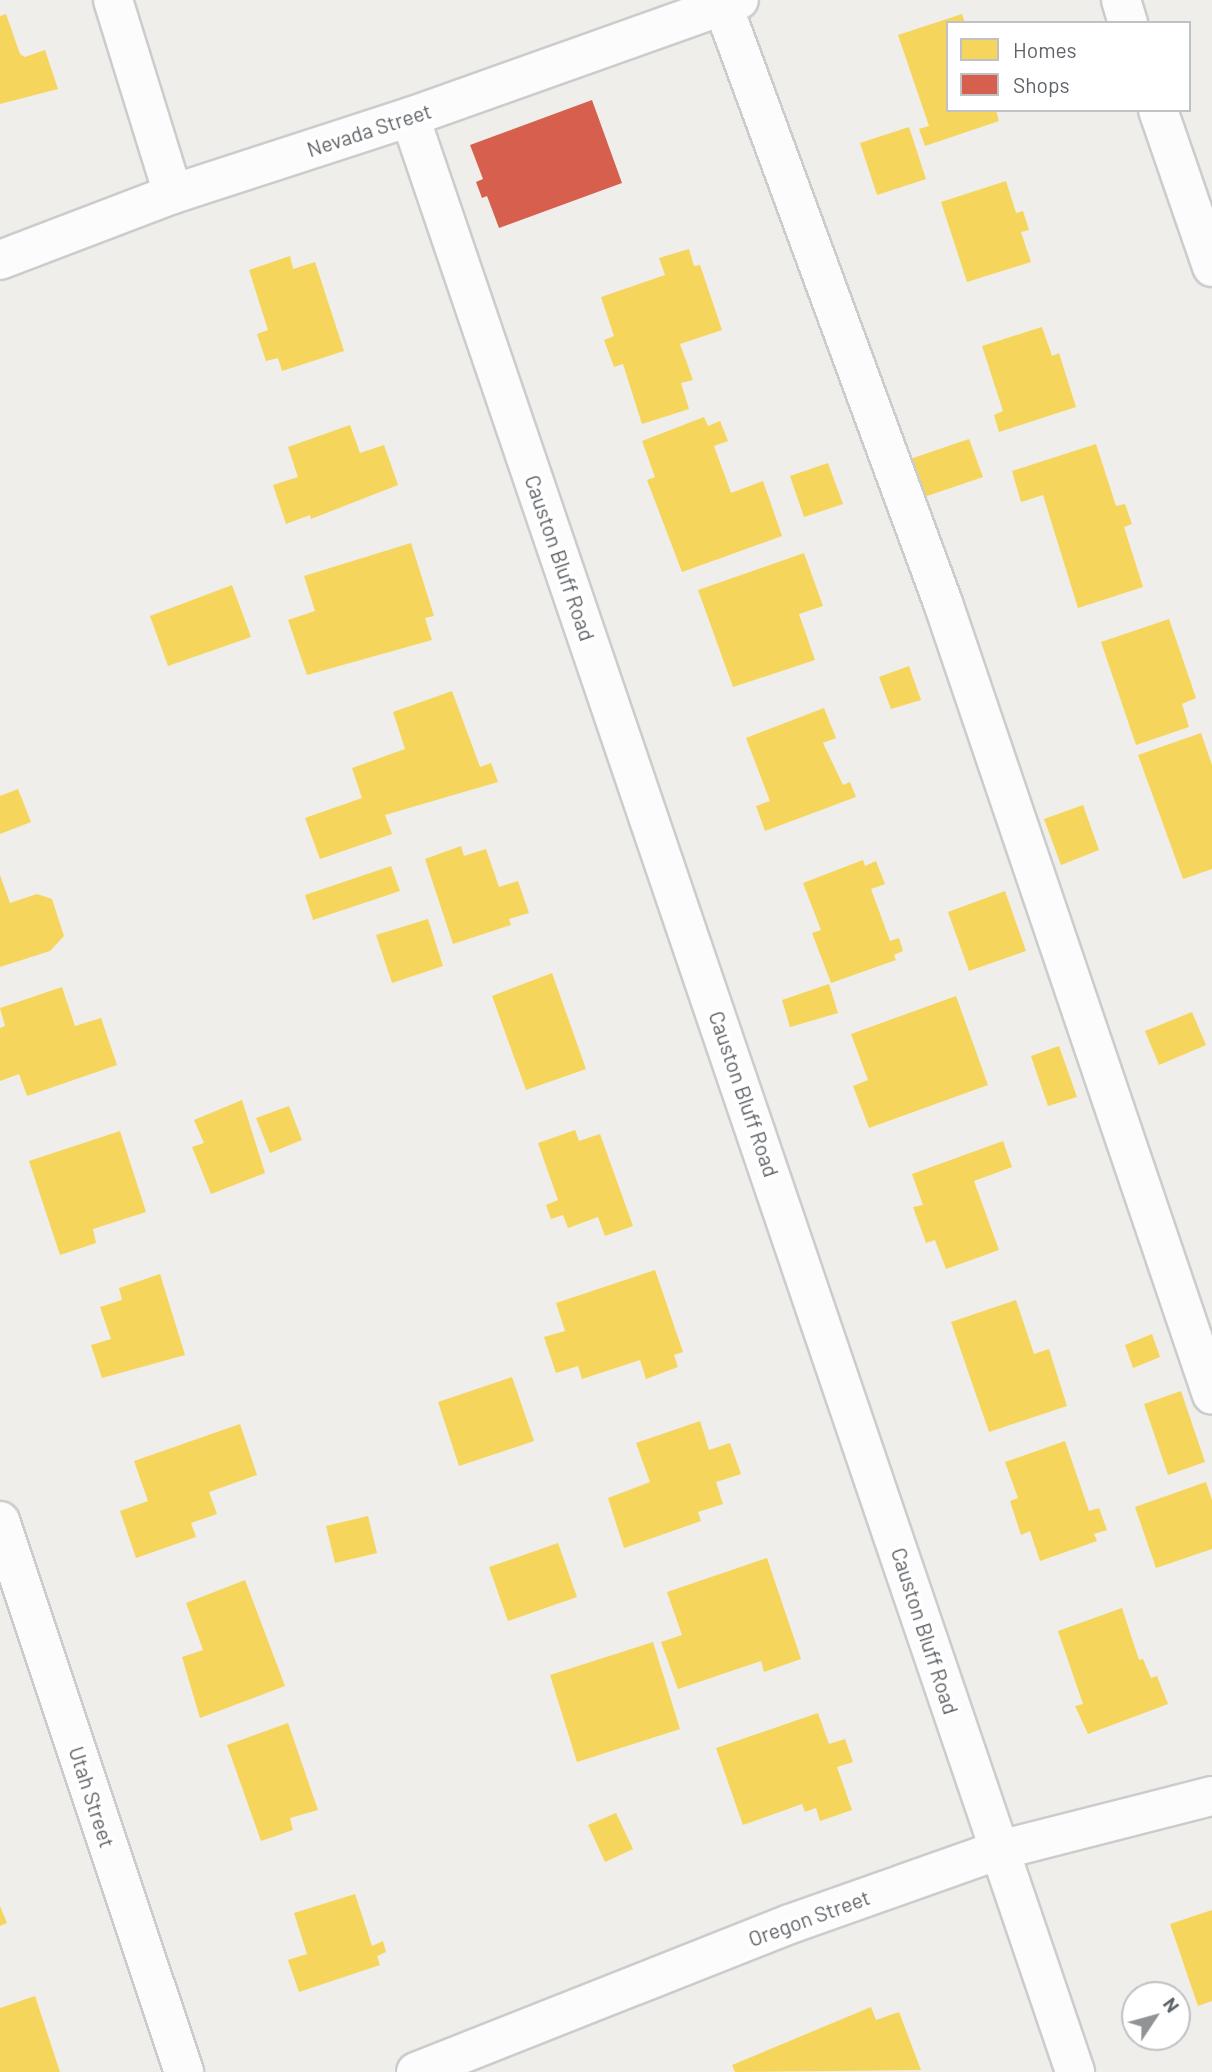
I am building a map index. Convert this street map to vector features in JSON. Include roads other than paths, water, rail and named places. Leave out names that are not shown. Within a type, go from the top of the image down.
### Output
[{"type":"street","points":[[113,0],[173,194]]},
{"type":"street","points":[[1121,0],[1127,21]]},
{"type":"street","points":[[731,3],[943,603],[1212,1395]]},
{"type":"street","name":"Nevada Street","points":[[0,260],[173,194],[410,117],[731,3]]},
{"type":"street","points":[[1159,112],[1212,267]]},
{"type":"street","name":"Causton Bluff Road","points":[[410,117],[915,1598],[996,1851],[1075,2072]]},
{"type":"street","name":"Utah Street","points":[[0,1521],[184,2072]]},
{"type":"street","name":"Oregon Street","points":[[416,2072],[790,1924],[996,1851],[1212,1796]]}]
